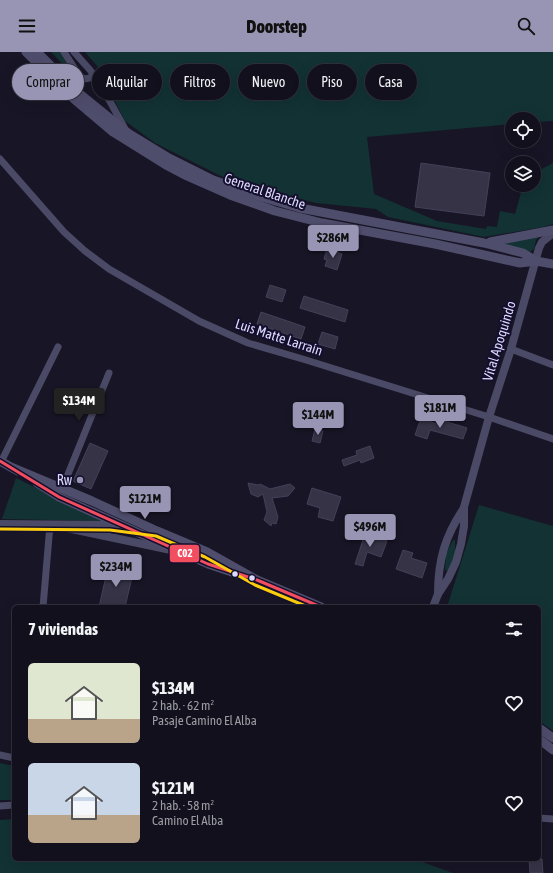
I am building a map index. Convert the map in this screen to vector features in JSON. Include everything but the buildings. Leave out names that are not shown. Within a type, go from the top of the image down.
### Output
[{"type":"main road","name":"General Blanche","points":[[26,52],[74,99],[113,132],[166,165],[230,195],[275,211],[322,223],[435,244],[514,262],[520,263],[536,261],[553,264]]},
{"type":"main road","name":"General Blanche","points":[[38,52],[75,90],[128,133],[169,158],[213,180],[258,196],[321,212],[484,243],[523,253],[536,261]]},
{"type":"main road","points":[[484,243],[553,232]]},
{"type":"main road","points":[[1,461],[59,497],[208,564],[257,580],[316,605]]},
{"type":"main road","points":[[13,468],[207,552],[257,580]]},
{"type":"main road","points":[[541,729],[553,738]]},
{"type":"main road","points":[[541,741],[553,750]]},
{"type":"street","points":[[64,52],[80,77],[84,79],[92,76]]},
{"type":"street","points":[[74,52],[92,73]]},
{"type":"street","points":[[109,100],[128,133]]},
{"type":"street","name":"Luis Matte Larraín","points":[[0,159],[64,232],[85,251],[110,268],[199,321],[248,343],[489,417],[553,439]]},
{"type":"street","name":"Vital Apoquindo","points":[[434,605],[438,594],[448,579],[460,550],[464,526],[464,507],[489,417],[511,349],[542,242],[553,232]]},
{"type":"street","points":[[1,461],[58,346]]},
{"type":"street","points":[[511,349],[553,365]]},
{"type":"street","points":[[62,489],[109,373]]},
{"type":"street","name":"Vital Apoquindo","points":[[438,594],[438,576],[446,540],[464,507]]},
{"type":"street","points":[[0,524],[110,525],[158,532]]},
{"type":"street","points":[[50,524],[180,552]]},
{"type":"street","points":[[43,605],[50,524]]},
{"type":"street","points":[[0,755],[12,758]]},
{"type":"street","points":[[0,806],[12,805]]},
{"type":"street","points":[[541,818],[553,819]]},
{"type":"green space","points":[[51,52],[60,52],[67,64],[62,64]]},
{"type":"green space","points":[[85,52],[553,52],[553,121],[541,122],[541,112],[505,112],[505,125],[367,137],[374,194],[437,221],[486,229],[487,226],[497,227],[500,211],[515,214],[521,192],[541,192],[541,169],[553,163],[553,224],[484,237],[388,217],[376,209],[316,203],[233,182],[155,143],[125,121],[114,100],[162,100],[162,64],[95,64]]},
{"type":"green space","points":[[539,236],[536,240],[534,249],[530,252],[497,244]]},
{"type":"green space","points":[[16,478],[103,521],[2,519]]},
{"type":"green space","points":[[479,505],[553,526],[553,731],[541,722],[541,605],[448,605]]},
{"type":"green space","points":[[453,540],[455,540],[455,558],[447,571],[445,570],[446,554]]},
{"type":"green space","points":[[0,763],[12,766],[12,800],[0,800]]},
{"type":"green space","points":[[12,819],[12,861],[420,861],[453,873],[0,873],[0,820]]},
{"type":"transit line","name":"C02","points":[[0,461],[59,497],[208,564],[257,580],[316,605]]},
{"type":"transit line","points":[[0,529],[110,530],[156,536],[205,557],[255,585],[303,605]]},
{"type":"place","name":"Rw","points":[[80,480]]}]
